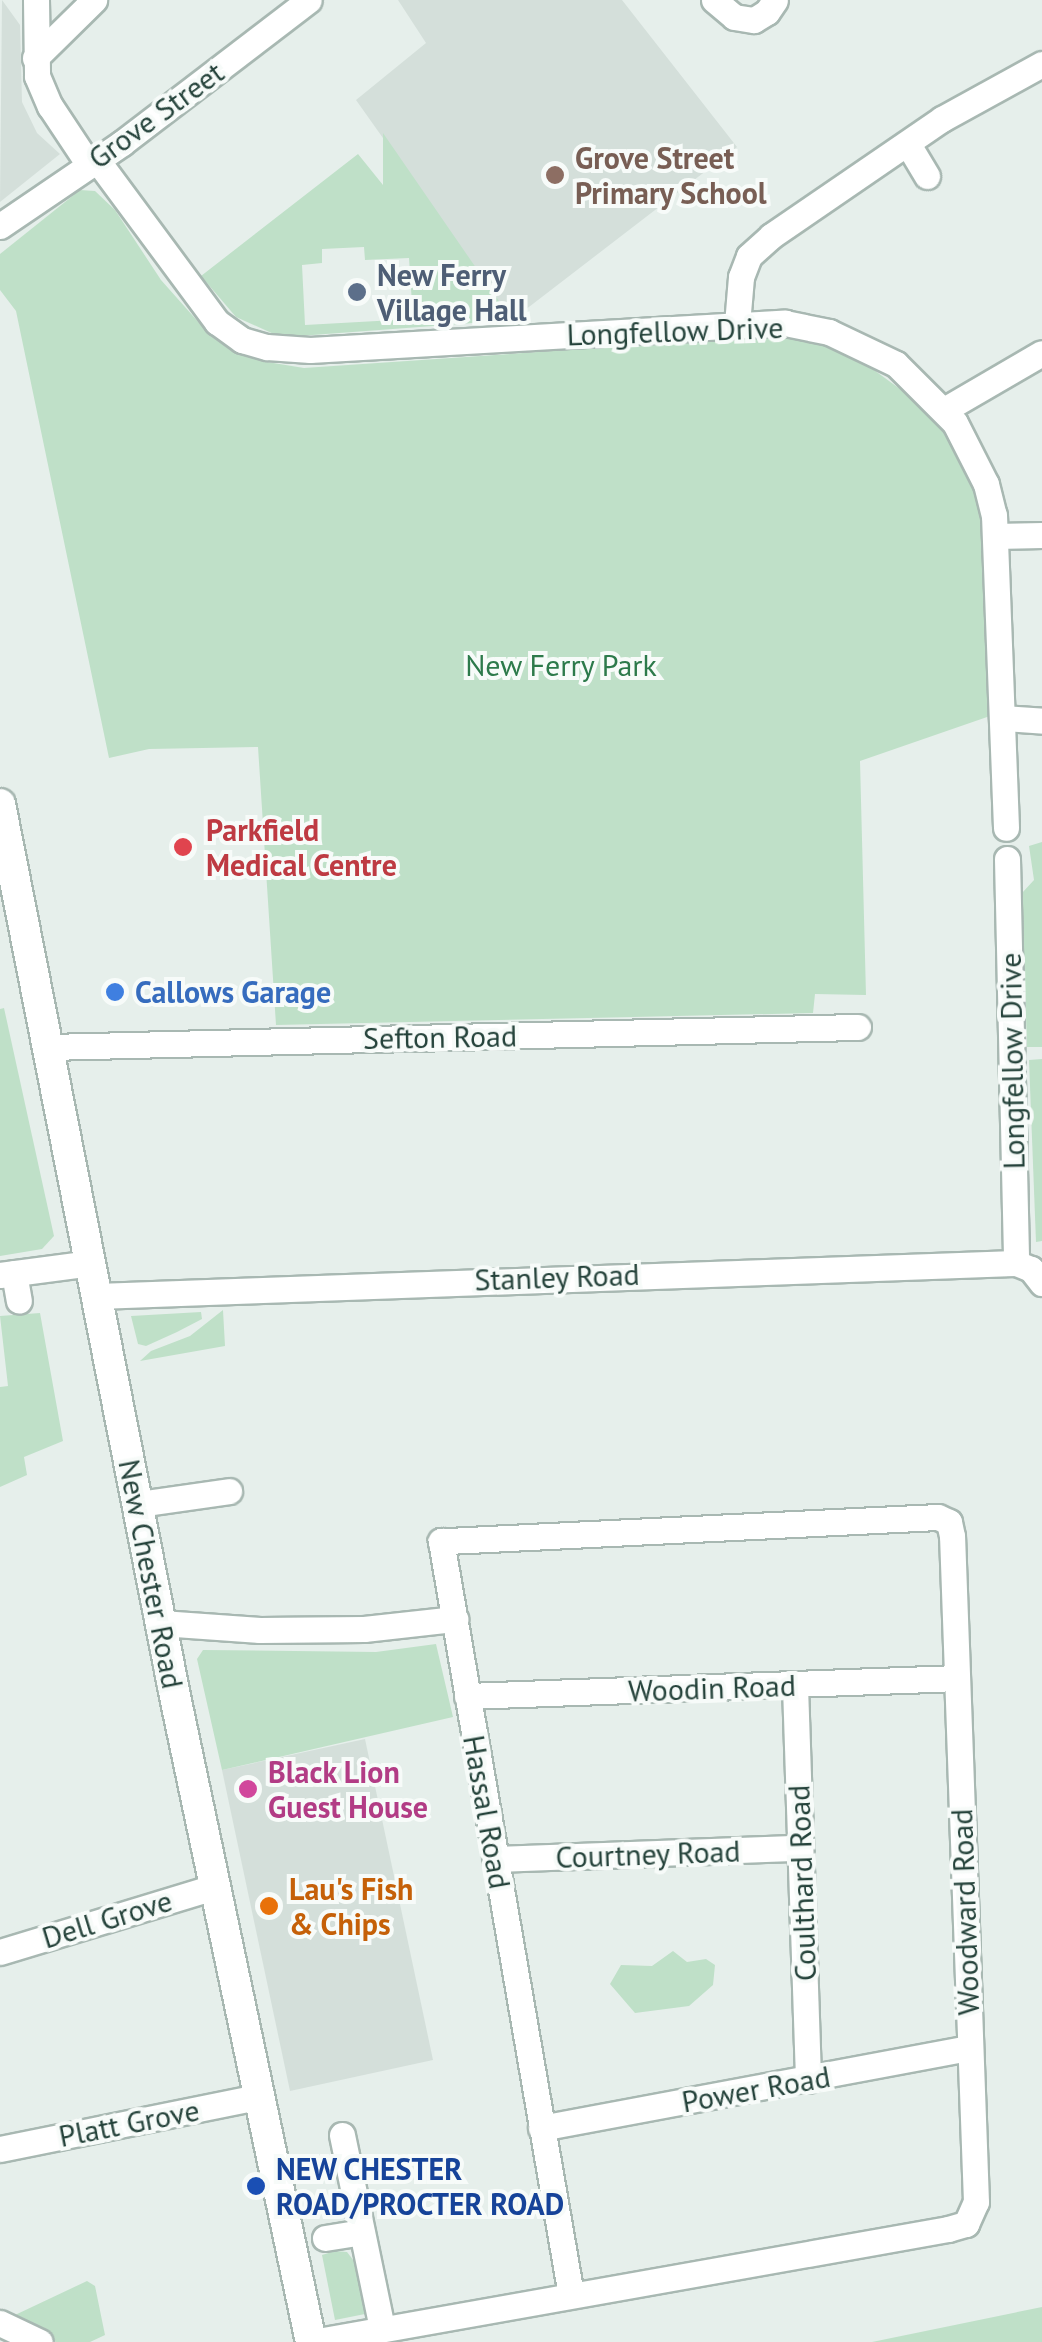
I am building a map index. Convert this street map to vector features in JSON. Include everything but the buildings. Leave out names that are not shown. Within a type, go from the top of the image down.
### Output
[{"type":"main road","name":"New Chester Road","points":[[0,804],[5,864],[49,1046],[214,1887],[311,2342]]},
{"type":"street","name":"Longfellow Drive","points":[[36,0],[37,76],[50,106],[217,322],[242,340],[267,347],[310,350],[784,323],[842,338],[896,364],[956,422],[986,484],[996,536],[1006,828]]},
{"type":"street","points":[[35,58],[94,0]]},
{"type":"street","points":[[714,0],[734,17],[754,20],[768,12],[775,0]]},
{"type":"street","name":"Grove Street","points":[[0,226],[93,162],[294,5]]},
{"type":"street","points":[[738,324],[737,298],[750,256],[771,236],[942,120],[1042,64]]},
{"type":"street","points":[[908,146],[928,176]]},
{"type":"street","points":[[944,410],[1042,353]]},
{"type":"street","points":[[996,536],[1042,535]]},
{"type":"street","points":[[1003,718],[1042,721]]},
{"type":"street","name":"Longfellow Drive","points":[[1007,859],[1016,1263]]},
{"type":"street","name":"Sefton Road","points":[[49,1046],[831,1016],[858,1026]]},
{"type":"street","points":[[19,1301],[7,1274],[91,1262]]},
{"type":"street","points":[[1016,1263],[1032,1269],[1042,1283]]},
{"type":"street","name":"Stanley Road","points":[[97,1296],[1016,1263]]},
{"type":"street","points":[[138,1504],[217,1502]]},
{"type":"street","name":"Woodward Road","points":[[311,2342],[966,2224],[976,2202],[949,1522],[938,1516],[440,1541],[455,1619]]},
{"type":"street","points":[[161,1623],[260,1630],[347,1629],[455,1619]]},
{"type":"street","name":"Hassal Road","points":[[455,1619],[571,2296]]},
{"type":"street","name":"Woodin Road","points":[[467,1696],[956,1678]]},
{"type":"street","name":"Coulthard Road","points":[[795,1686],[808,2080]]},
{"type":"street","name":"Courtney Road","points":[[495,1859],[800,1848]]},
{"type":"street","name":"Dell Grove","points":[[0,1952],[214,1887]]},
{"type":"street","name":"Power Road","points":[[541,2128],[970,2048]]},
{"type":"street","name":"Platt Grove","points":[[0,2149],[259,2097]]},
{"type":"street","points":[[342,2135],[382,2328]]},
{"type":"street","points":[[326,2238],[362,2232]]},
{"type":"street","points":[[0,2323],[40,2342]]},
{"type":"shaded area","points":[[2,0],[20,25],[22,102],[37,133],[60,154],[0,202]]},
{"type":"shaded area","name":"Grove Street Primary School","points":[[398,0],[622,0],[737,147],[512,320],[356,100],[426,43]]},
{"type":"shaded area","points":[[365,1739],[433,2060],[290,2091],[222,1770]]},
{"type":"green space","points":[[383,133],[512,320],[276,335],[236,317],[201,276],[358,154],[383,185]],"holes":[[[364,247],[365,260],[409,258],[413,319],[305,325],[302,265],[322,263],[322,249]]]},
{"type":"green space","name":"New Ferry Park","points":[[80,190],[95,191],[115,210],[161,280],[201,325],[226,347],[261,361],[304,368],[757,337],[795,339],[832,347],[863,362],[926,408],[952,445],[975,493],[981,523],[990,716],[860,761],[866,995],[815,994],[813,1013],[276,1025],[258,747],[149,749],[109,758],[16,311],[0,290],[0,254]]},
{"type":"green space","points":[[1042,842],[1042,1047],[1027,1047],[1022,893],[1034,880],[1029,846]]},
{"type":"green space","points":[[4,1008],[54,1236],[42,1249],[0,1256],[0,1009]]},
{"type":"green space","points":[[1042,1059],[1042,1241],[1036,1242],[1029,1060]]},
{"type":"green space","points":[[223,1310],[225,1346],[140,1361],[151,1351],[190,1336]]},
{"type":"green space","points":[[201,1312],[202,1319],[177,1332],[146,1346],[138,1344],[131,1316]]},
{"type":"green space","points":[[40,1313],[63,1441],[24,1457],[27,1475],[0,1487],[0,1387],[8,1386],[0,1316]]},
{"type":"green space","points":[[436,1644],[453,1717],[222,1770],[197,1659],[203,1650],[376,1652]]},
{"type":"green space","points":[[673,1951],[687,1962],[706,1959],[715,1965],[713,1985],[689,2006],[635,2013],[610,1984],[621,1965],[652,1966]]},
{"type":"green space","points":[[347,2252],[354,2261],[365,2314],[335,2320],[322,2255]]},
{"type":"green space","points":[[87,2281],[95,2286],[105,2335],[90,2342],[56,2342],[35,2324],[15,2315]]},
{"type":"green space","points":[[1042,2307],[1042,2342],[872,2342]]},
{"type":"place","name":"Grove Street Primary School","points":[[555,175]]},
{"type":"place","name":"New Ferry Village Hall","points":[[357,292]]},
{"type":"place","name":"Parkfield Medical Centre","points":[[183,847]]},
{"type":"place","name":"Callows Garage","points":[[115,992]]},
{"type":"place","name":"Black Lion Guest House","points":[[248,1789]]},
{"type":"place","name":"Lau's Fish & Chips","points":[[269,1906]]},
{"type":"place","name":"NEW CHESTER ROAD/PROCTER ROAD","points":[[256,2186]]}]
